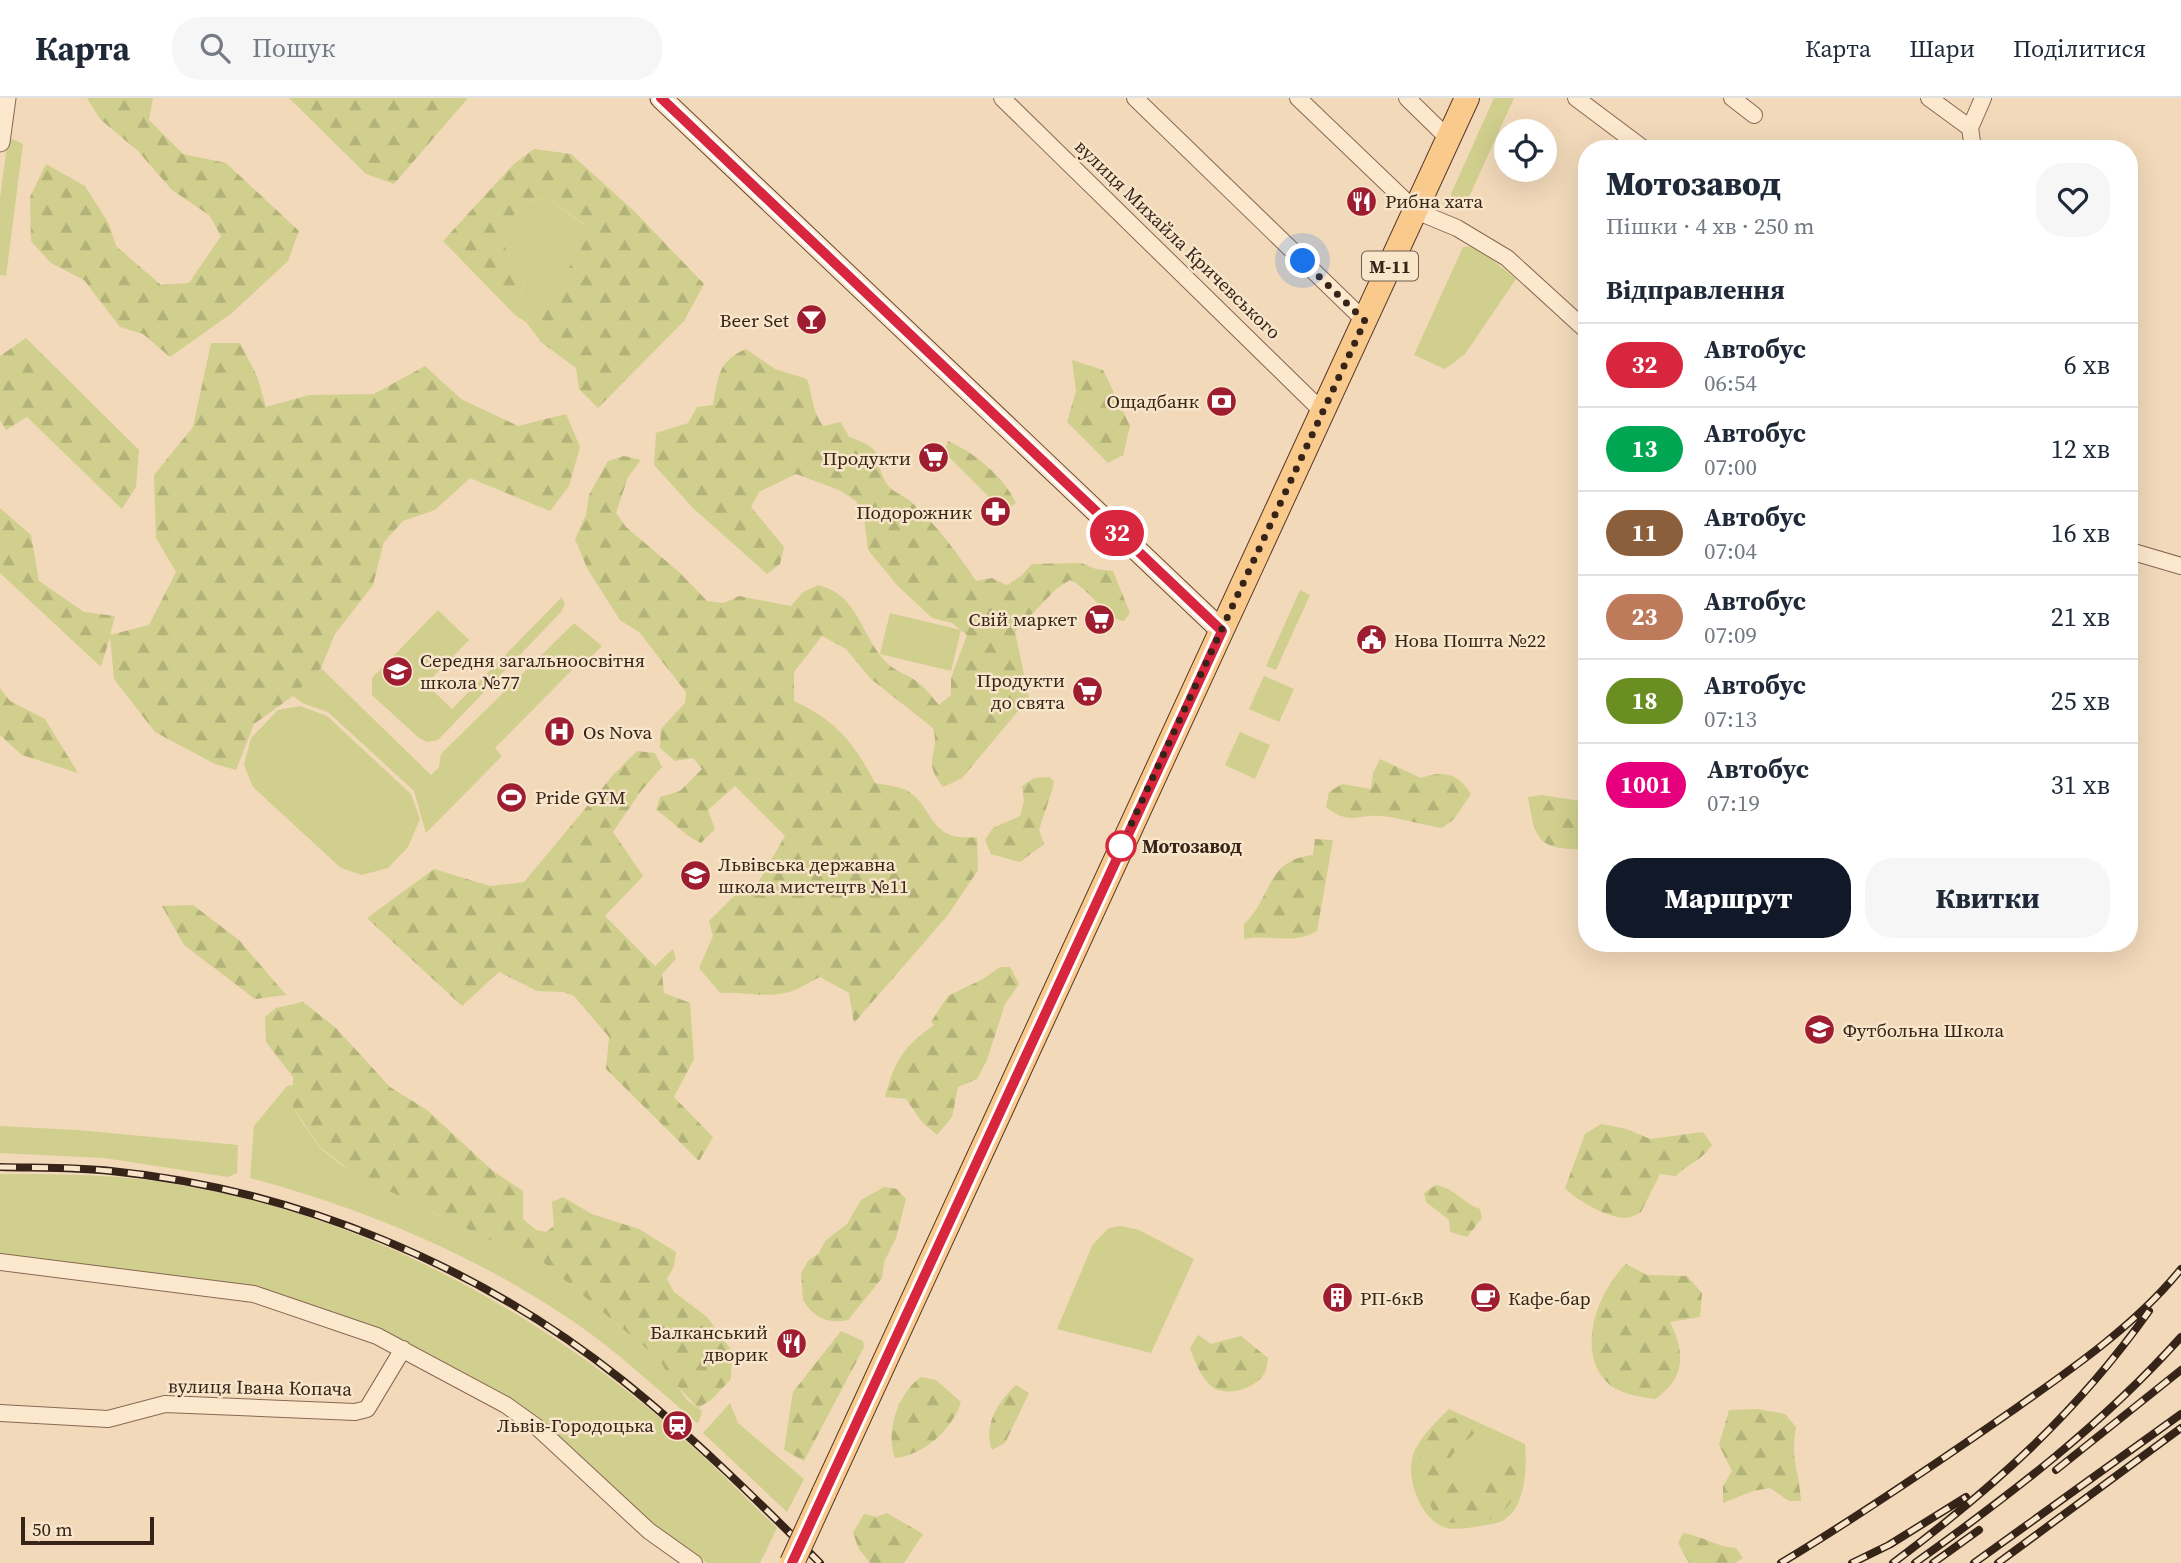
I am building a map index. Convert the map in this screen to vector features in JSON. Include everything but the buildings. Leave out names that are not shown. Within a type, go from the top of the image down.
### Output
[{"type":"main road","points":[[661,98],[1222,631]]},
{"type":"main road","name":"М-11","points":[[792,1563],[1324,413],[1365,321],[1407,204],[1448,139],[1467,98]]},
{"type":"street","points":[[0,142],[6,98]]},
{"type":"street","name":"вулиця Михайла Кричевського","points":[[1002,98],[1324,413]]},
{"type":"street","points":[[1135,98],[1365,321]]},
{"type":"street","points":[[1298,98],[1407,204],[1457,228],[1507,258],[1578,323]]},
{"type":"street","points":[[1407,98],[1448,139]]},
{"type":"street","points":[[1576,98],[1632,140]]},
{"type":"street","points":[[1732,98],[1754,115]]},
{"type":"street","points":[[1929,98],[1970,128]]},
{"type":"street","points":[[1972,140],[1970,128],[1983,98]]},
{"type":"street","points":[[2138,553],[2181,566]]},
{"type":"street","points":[[0,1262],[254,1293],[377,1336],[506,1405],[538,1427],[649,1531],[694,1563]]},
{"type":"street","name":"вулиця Івана Копача","points":[[0,1413],[108,1419],[165,1404],[355,1412],[367,1409],[403,1349]]},
{"type":"green space","points":[[87,98],[153,98],[149,120],[183,154],[226,163],[299,231],[288,261],[232,313],[170,357],[143,334],[120,327],[84,280],[51,263],[31,241],[30,197],[46,164],[85,186],[109,224],[116,246],[161,285],[189,283],[221,236],[209,215],[172,190],[138,151],[100,119]]},
{"type":"green space","points":[[289,98],[468,98],[394,184],[366,174]]},
{"type":"green space","points":[[1494,98],[1514,98],[1504,119],[1494,119],[1494,142],[1463,210],[1452,204],[1451,194]]},
{"type":"green space","points":[[8,137],[23,144],[6,276],[0,275],[0,198]]},
{"type":"green space","points":[[534,149],[571,154],[634,211],[704,284],[684,321],[598,408],[579,389],[576,368],[541,342],[526,322],[573,262],[584,224],[548,199],[525,201],[515,213],[504,240],[510,257],[525,279],[515,315],[443,241],[514,164]]},
{"type":"green space","points":[[548,199],[584,225],[573,262],[526,322],[515,315],[525,279],[506,248],[505,232],[525,201]]},
{"type":"green space","points":[[1475,246],[1516,279],[1465,354],[1445,369],[1414,355],[1463,247]]},
{"type":"green space","points":[[26,338],[139,450],[136,487],[122,509],[27,417],[6,430],[0,420],[0,356]]},
{"type":"green space","points":[[211,343],[240,343],[257,376],[266,407],[309,395],[374,394],[425,366],[461,399],[518,426],[566,414],[580,447],[569,486],[550,511],[470,478],[435,510],[403,521],[384,542],[373,585],[335,634],[321,668],[293,696],[254,724],[236,770],[215,764],[155,732],[114,679],[110,637],[101,667],[0,573],[0,508],[31,535],[39,581],[84,612],[115,616],[110,635],[149,625],[176,572],[156,538],[154,475],[193,427]]},
{"type":"green space","points":[[746,349],[775,369],[807,379],[823,426],[841,422],[849,437],[875,451],[882,475],[889,486],[909,500],[928,519],[976,581],[992,578],[1007,585],[1021,576],[1032,564],[1081,563],[1096,569],[1113,571],[1130,613],[1124,621],[1118,619],[1070,580],[1056,589],[1015,632],[1029,698],[962,778],[943,787],[933,769],[933,728],[871,679],[846,649],[822,636],[794,672],[794,701],[822,717],[843,734],[860,756],[875,783],[908,791],[941,830],[949,835],[977,837],[978,870],[948,915],[854,1023],[849,993],[820,977],[785,993],[720,993],[699,968],[713,936],[709,921],[738,892],[759,881],[785,836],[735,786],[708,810],[715,829],[701,843],[656,810],[660,797],[680,791],[702,769],[693,758],[675,761],[660,748],[661,729],[685,703],[686,692],[639,632],[620,620],[587,568],[575,539],[586,515],[589,495],[608,461],[624,456],[641,460],[628,477],[616,513],[626,527],[679,572],[707,601],[724,603],[739,596],[791,606],[803,592],[818,585],[832,590],[851,607],[871,642],[888,664],[919,683],[939,705],[951,695],[951,678],[967,635],[952,623],[932,618],[897,585],[868,550],[864,517],[856,501],[839,490],[796,474],[759,492],[751,507],[784,547],[780,564],[767,574],[693,508],[654,465],[656,433],[688,423],[697,407],[713,405],[721,371],[730,359]]},
{"type":"green space","points":[[1072,360],[1103,370],[1130,426],[1123,455],[1108,463],[1067,422],[1076,391]]},
{"type":"green space","points":[[948,441],[987,466],[1004,484],[1016,503],[1007,509],[991,499],[944,452]]},
{"type":"green space","points":[[1300,590],[1310,595],[1276,670],[1266,666]]},
{"type":"green space","points":[[562,597],[565,604],[561,612],[438,740],[427,742],[419,738],[372,695],[372,678],[438,610],[469,640],[426,684],[452,709]]},
{"type":"green space","points":[[890,613],[961,630],[951,671],[880,654]]},
{"type":"green space","points":[[574,623],[602,646],[580,669],[576,666],[495,748],[502,756],[426,833],[414,791],[328,712],[302,703],[293,696],[321,668],[431,775],[439,767],[441,754]]},
{"type":"green space","points":[[1264,676],[1294,689],[1279,722],[1249,709]]},
{"type":"green space","points":[[0,688],[10,701],[45,719],[78,773],[22,755],[0,735]]},
{"type":"green space","points":[[300,706],[327,716],[411,794],[420,819],[408,847],[388,868],[362,875],[341,868],[253,787],[244,765],[251,738],[278,710]]},
{"type":"green space","points":[[1240,732],[1270,745],[1255,779],[1225,765]]},
{"type":"green space","points":[[637,751],[655,753],[662,767],[641,791],[613,832],[643,876],[605,916],[655,966],[673,949],[676,959],[662,974],[664,993],[690,1003],[694,1059],[674,1097],[713,1137],[699,1161],[606,1069],[609,1037],[574,996],[563,992],[537,991],[499,972],[462,1006],[367,918],[434,869],[490,886],[524,882],[614,774]]},
{"type":"green space","points":[[1380,759],[1421,778],[1437,774],[1450,775],[1461,782],[1471,794],[1454,819],[1442,828],[1382,816],[1348,818],[1326,807],[1329,792],[1342,784],[1371,789],[1373,773]]},
{"type":"green space","points":[[1049,777],[1054,781],[1053,787],[1039,830],[1044,844],[1020,862],[991,854],[985,840],[993,828],[1020,816],[1024,801],[1022,786],[1034,778]]},
{"type":"green space","points":[[1542,795],[1578,801],[1578,849],[1559,848],[1542,841],[1534,825],[1528,797]]},
{"type":"green space","points":[[1315,839],[1333,840],[1317,931],[1291,938],[1244,939],[1244,924],[1260,903],[1271,881],[1286,864],[1297,858],[1313,855]]},
{"type":"green space","points":[[193,905],[239,940],[286,995],[255,999],[184,945],[162,906]]},
{"type":"green space","points":[[1000,967],[1010,967],[1019,984],[1005,1004],[987,1060],[977,1079],[958,1087],[952,1117],[937,1135],[922,1122],[906,1099],[885,1097],[893,1073],[902,1055],[934,1025],[931,1022],[948,996],[983,979]]},
{"type":"green space","points":[[303,1002],[336,1028],[390,1087],[427,1110],[493,1171],[523,1191],[523,1219],[536,1230],[546,1232],[554,1226],[552,1202],[563,1197],[592,1214],[639,1229],[676,1252],[674,1266],[667,1279],[674,1292],[707,1317],[732,1351],[731,1379],[711,1400],[698,1408],[669,1377],[660,1360],[543,1262],[503,1246],[356,1175],[320,1147],[293,1107],[293,1077],[266,1042],[265,1017],[276,1008]]},
{"type":"green space","points":[[293,1085],[293,1107],[320,1148],[343,1166],[434,1213],[543,1262],[660,1360],[687,1400],[702,1411],[699,1422],[587,1331],[508,1281],[467,1259],[382,1221],[250,1178],[254,1126],[287,1086]]},
{"type":"green space","points":[[1601,1124],[1627,1129],[1650,1139],[1703,1132],[1712,1145],[1676,1176],[1660,1174],[1641,1212],[1627,1218],[1618,1217],[1593,1208],[1565,1188],[1585,1134]]},
{"type":"green space","points":[[0,1126],[77,1130],[238,1145],[237,1173],[228,1177],[104,1158],[0,1153]]},
{"type":"green space","points":[[0,1174],[102,1176],[187,1186],[257,1202],[324,1222],[390,1248],[454,1279],[516,1314],[575,1353],[670,1426],[777,1528],[760,1563],[707,1563],[665,1534],[550,1429],[370,1327],[265,1289],[0,1255]]},
{"type":"green space","points":[[1436,1185],[1480,1209],[1482,1218],[1467,1237],[1450,1232],[1449,1220],[1426,1202],[1424,1193]]},
{"type":"green space","points":[[884,1187],[897,1189],[906,1199],[896,1238],[884,1262],[882,1278],[848,1320],[822,1318],[803,1300],[801,1273],[808,1261],[819,1253],[825,1241],[847,1224],[861,1200]]},
{"type":"green space","points":[[1121,1226],[1139,1230],[1194,1259],[1151,1353],[1057,1329],[1093,1244],[1109,1228]]},
{"type":"green space","points":[[1626,1264],[1647,1275],[1687,1276],[1702,1293],[1700,1317],[1670,1322],[1678,1344],[1680,1364],[1673,1382],[1655,1399],[1631,1394],[1609,1384],[1599,1371],[1593,1356],[1594,1322],[1599,1306]]},
{"type":"green space","points":[[841,1331],[863,1341],[864,1347],[804,1461],[784,1450],[793,1392]]},
{"type":"green space","points":[[1198,1335],[1211,1344],[1241,1336],[1268,1358],[1265,1372],[1247,1388],[1217,1390],[1204,1378],[1190,1348]]},
{"type":"green space","points":[[921,1377],[936,1380],[961,1402],[951,1422],[936,1439],[916,1452],[895,1458],[892,1437],[896,1414],[906,1393]]},
{"type":"green space","points":[[1016,1385],[1029,1393],[1005,1443],[992,1450],[989,1432],[994,1414]]},
{"type":"green space","points":[[730,1403],[738,1423],[804,1479],[787,1512],[703,1433]]},
{"type":"green space","points":[[1449,1409],[1525,1444],[1525,1476],[1520,1499],[1509,1516],[1500,1522],[1467,1528],[1446,1528],[1428,1516],[1416,1495],[1411,1471],[1415,1450],[1426,1433]]},
{"type":"green space","points":[[1758,1409],[1785,1414],[1796,1427],[1794,1456],[1801,1501],[1789,1501],[1770,1488],[1753,1491],[1723,1503],[1723,1486],[1732,1471],[1719,1445],[1729,1410]]},
{"type":"green space","points":[[1459,1417],[1472,1424],[1476,1432],[1451,1457],[1447,1479],[1459,1488],[1474,1486],[1492,1464],[1511,1457],[1519,1457],[1519,1476],[1510,1503],[1497,1516],[1477,1522],[1444,1523],[1425,1495],[1419,1462],[1429,1433],[1441,1423]]},
{"type":"green space","points":[[887,1513],[923,1534],[904,1563],[870,1563],[859,1549],[853,1533],[864,1514],[877,1517]]},
{"type":"green space","points":[[1683,1533],[1736,1548],[1743,1558],[1735,1563],[1689,1563],[1678,1543]]},
{"type":"railway","points":[[0,1167],[111,1171],[180,1180],[248,1195],[316,1215],[382,1239],[446,1268],[507,1301],[622,1380],[699,1446],[820,1563]]},
{"type":"railway","points":[[1781,1563],[1924,1471],[2078,1364],[2143,1310],[2181,1269]]},
{"type":"railway","points":[[1893,1563],[1965,1506],[2031,1448],[2092,1384],[2149,1311]]},
{"type":"railway","points":[[1915,1563],[2054,1458],[2119,1400],[2181,1337]]},
{"type":"railway","points":[[2056,1470],[2181,1370]]},
{"type":"railway","points":[[1974,1563],[2181,1414]]},
{"type":"railway","points":[[1998,1563],[2181,1428]]},
{"type":"railway","points":[[1852,1563],[1889,1545],[1966,1497]]},
{"type":"railway","points":[[1933,1563],[1979,1530]]},
{"type":"bus line","name":"32","points":[[661,98],[1222,631],[792,1563]]},
{"type":"place","name":"Рибна хата","points":[[1362,201]]},
{"type":"place","name":"Beer Set","points":[[812,320]]},
{"type":"place","name":"Ощадбанк","points":[[1222,401]]},
{"type":"place","name":"Продукти","points":[[934,458]]},
{"type":"place","name":"Подорожник","points":[[995,512]]},
{"type":"place","name":"Свій маркет","points":[[1100,619]]},
{"type":"place","name":"Нова Пошта №22","points":[[1371,640]]},
{"type":"place","name":"Середня загальноосвітня школа №77","points":[[397,671]]},
{"type":"place","name":"Продукти до свята","points":[[1088,691]]},
{"type":"place","name":"Os Nova","points":[[560,732]]},
{"type":"place","name":"Pride GYM","points":[[512,797]]},
{"type":"place","name":"Мотозавод","points":[[1121,846]]},
{"type":"place","name":"Львівська державна школа мистецтв №11","points":[[695,875]]},
{"type":"place","name":"Футбольна Школа","points":[[1820,1030]]},
{"type":"place","name":"РП-6кВ","points":[[1337,1298]]},
{"type":"place","name":"Кафе-бар","points":[[1485,1298]]},
{"type":"place","name":"Балканський дворик","points":[[791,1343]]},
{"type":"place","name":"Львів-Городоцька","points":[[677,1425]]},
{"type":"route","points":[[1121,846],[1365,321],[1303,261]]}]
